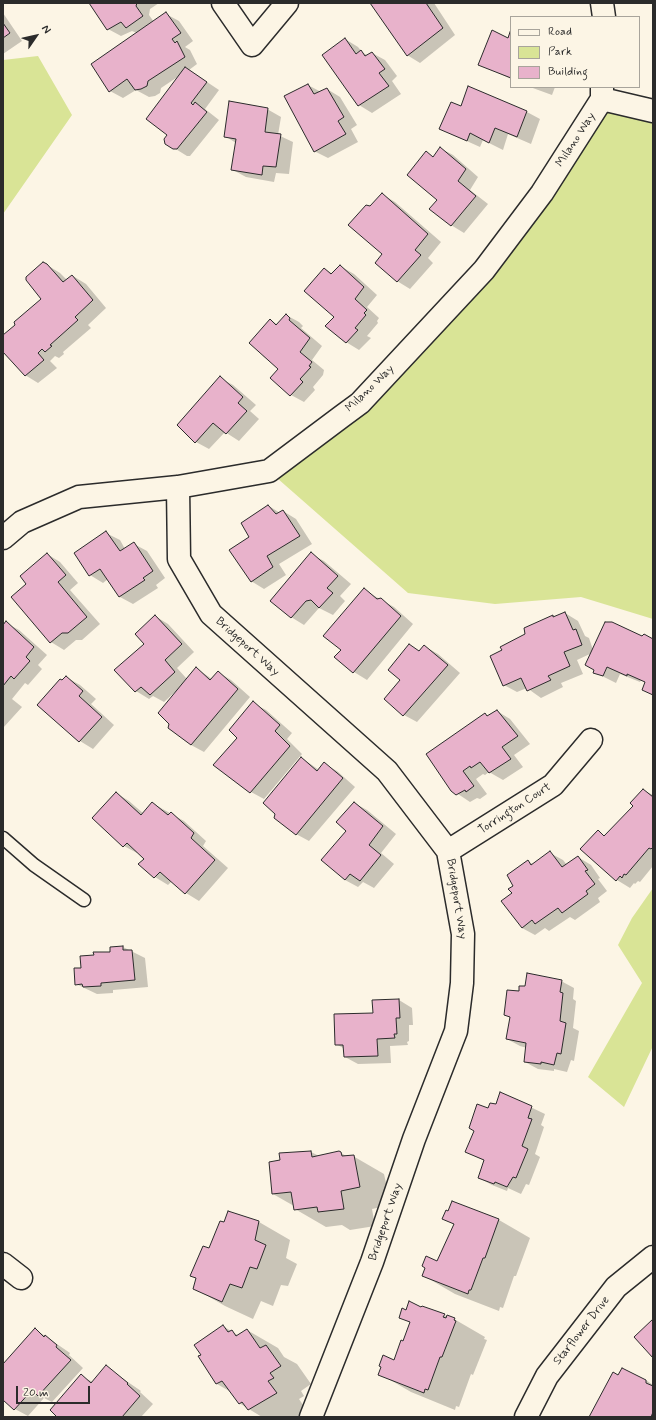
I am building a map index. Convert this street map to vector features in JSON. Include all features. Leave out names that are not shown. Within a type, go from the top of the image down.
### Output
[{"type":"street","points":[[223,3],[252,45],[287,3]]},
{"type":"street","points":[[602,3],[604,16]]},
{"type":"street","points":[[602,93],[653,111]]},
{"type":"street","name":"Milano Way","points":[[3,538],[22,522],[80,497],[178,487],[269,471],[360,403],[484,270],[542,193],[602,93]]},
{"type":"street","name":"Bridgeport Way","points":[[178,487],[179,559],[211,614],[387,771],[448,851],[463,934],[462,983],[456,1031],[414,1138],[372,1262],[311,1417]]},
{"type":"street","name":"Torrington Court","points":[[448,851],[553,785],[591,740]]},
{"type":"street","name":"Starflower Drive","points":[[526,1417],[547,1376],[616,1287],[653,1257]]},
{"type":"street","points":[[3,1264],[21,1278]]},
{"type":"lane","points":[[3,838],[34,865],[84,900]]},
{"type":"green space","points":[[38,56],[72,115],[3,214],[3,60]]},
{"type":"green space","points":[[602,99],[653,111],[653,619],[581,597],[495,604],[408,593],[269,471],[360,403],[484,270]]},
{"type":"green space","points":[[653,888],[653,1046],[624,1107],[588,1077],[642,983],[618,945],[632,918]]},
{"type":"building","points":[[89,3],[137,3],[136,6],[143,16],[126,28],[121,22],[107,30]]},
{"type":"building","points":[[370,3],[426,3],[443,28],[407,56]]},
{"type":"building","points":[[166,12],[181,33],[172,39],[175,43],[177,41],[185,57],[148,81],[147,86],[141,89],[135,90],[127,79],[109,92],[91,64]]},
{"type":"building","points":[[3,23],[10,33],[3,38]]},
{"type":"building","points":[[492,30],[508,38],[510,32],[510,78],[478,65]]},
{"type":"building","points":[[345,38],[356,54],[361,50],[365,56],[372,52],[385,69],[379,73],[389,86],[358,106],[322,55]]},
{"type":"building","points":[[185,67],[207,82],[191,103],[193,105],[195,102],[207,112],[177,149],[173,149],[165,144],[164,139],[167,135],[146,119]]},
{"type":"building","points":[[308,84],[314,94],[327,88],[344,117],[338,121],[346,134],[314,152],[284,96]]},
{"type":"building","points":[[468,86],[527,111],[517,137],[495,128],[489,143],[470,133],[467,141],[439,129],[451,102],[461,106]]},
{"type":"building","points":[[229,101],[268,108],[265,132],[281,134],[276,167],[263,166],[262,175],[231,170],[236,139],[224,137]]},
{"type":"building","points":[[440,147],[466,169],[458,181],[476,196],[451,226],[429,209],[437,200],[407,175],[426,151],[433,157]]},
{"type":"building","points":[[382,193],[428,234],[415,250],[421,255],[397,282],[375,263],[382,254],[348,225],[366,205],[370,206]]},
{"type":"building","points":[[43,262],[47,264],[63,282],[72,275],[93,300],[75,317],[78,320],[50,345],[52,346],[45,352],[42,349],[38,353],[44,360],[25,376],[3,352],[3,335],[15,325],[14,322],[41,299],[26,280],[26,277]]},
{"type":"building","points":[[340,265],[364,287],[355,299],[367,310],[364,313],[366,315],[355,328],[358,330],[346,343],[325,326],[334,317],[304,291],[324,268],[331,274]]},
{"type":"building","points":[[286,314],[290,318],[289,320],[310,338],[300,352],[312,362],[309,366],[311,367],[300,379],[303,382],[290,396],[270,378],[278,369],[249,343],[270,319],[276,325]]},
{"type":"building","points":[[220,376],[243,397],[238,403],[247,411],[226,434],[213,423],[195,443],[177,425]]},
{"type":"building","points":[[268,505],[276,514],[283,510],[300,536],[267,556],[273,567],[251,582],[229,550],[249,537],[241,523]]},
{"type":"building","points":[[106,531],[120,551],[134,542],[153,571],[143,578],[145,580],[119,597],[100,569],[89,576],[74,553]]},
{"type":"building","points":[[311,552],[338,576],[327,588],[333,593],[319,608],[311,600],[306,601],[291,618],[270,601]]},
{"type":"building","points":[[47,553],[66,575],[58,582],[87,617],[68,633],[62,633],[50,643],[11,597],[26,584],[20,576]]},
{"type":"building","points":[[364,588],[377,599],[381,598],[401,616],[353,673],[334,657],[341,650],[323,636]]},
{"type":"building","points":[[565,612],[573,630],[576,629],[582,645],[564,652],[570,666],[548,676],[551,680],[527,691],[521,678],[503,686],[490,656],[502,650],[500,647],[525,634],[524,628],[553,615],[553,617]]},
{"type":"building","points":[[155,615],[182,644],[165,660],[175,672],[150,695],[141,687],[135,692],[114,670],[144,644],[135,634]]},
{"type":"building","points":[[6,621],[34,647],[26,657],[30,661],[14,679],[11,676],[3,686],[3,625]]},
{"type":"building","points":[[605,622],[612,622],[642,636],[644,634],[653,639],[653,695],[642,690],[645,682],[627,674],[627,676],[607,667],[603,676],[593,673],[594,670],[585,665]]},
{"type":"building","points":[[409,644],[419,651],[424,645],[448,665],[403,716],[384,699],[400,680],[388,670]]},
{"type":"building","points":[[196,667],[210,680],[218,671],[238,689],[191,745],[168,728],[169,724],[158,713]]},
{"type":"building","points":[[66,676],[83,691],[79,696],[102,717],[79,742],[37,705],[60,679],[62,680]]},
{"type":"building","points":[[253,701],[280,725],[275,731],[290,746],[250,793],[213,765],[237,738],[229,730]]},
{"type":"building","points":[[497,710],[518,736],[502,747],[511,759],[489,773],[480,762],[471,768],[470,766],[463,771],[474,786],[466,792],[465,790],[456,795],[451,791],[426,754],[485,713],[487,716]]},
{"type":"building","points":[[301,757],[317,771],[324,762],[343,778],[296,835],[274,818],[275,814],[263,803]]},
{"type":"building","points":[[643,789],[653,797],[653,847],[651,849],[649,848],[626,875],[624,874],[622,878],[620,876],[616,881],[580,849],[598,830],[604,836],[633,806],[630,803]]},
{"type":"building","points":[[116,792],[141,815],[152,802],[168,815],[171,812],[194,833],[191,838],[215,860],[185,894],[160,872],[154,878],[138,864],[144,859],[127,843],[123,847],[92,818]]},
{"type":"building","points":[[354,802],[383,826],[369,845],[381,855],[360,881],[350,874],[345,880],[321,860],[346,831],[336,822]]},
{"type":"building","points":[[550,851],[562,867],[578,856],[588,870],[585,871],[595,884],[586,891],[588,894],[562,913],[558,908],[535,924],[532,920],[522,928],[501,901],[512,893],[508,889],[513,886],[507,875],[528,860],[531,865]]},
{"type":"building","points":[[123,946],[123,950],[132,950],[135,980],[101,983],[101,986],[83,987],[82,984],[75,985],[74,968],[81,968],[80,956],[94,955],[93,952],[110,952],[110,947]]},
{"type":"building","points":[[527,973],[562,980],[560,992],[563,993],[560,1021],[566,1023],[561,1054],[557,1053],[554,1065],[541,1062],[541,1064],[524,1062],[526,1043],[506,1039],[510,1017],[504,1015],[507,990],[519,991],[519,986],[525,986]]},
{"type":"building","points":[[399,999],[400,1018],[396,1018],[397,1034],[394,1034],[395,1038],[377,1039],[378,1056],[344,1057],[343,1045],[335,1045],[334,1014],[373,1013],[372,1000]]},
{"type":"building","points":[[500,1092],[532,1106],[528,1118],[532,1119],[522,1146],[528,1149],[516,1178],[513,1177],[507,1187],[495,1182],[494,1184],[478,1178],[484,1160],[465,1152],[474,1131],[469,1128],[477,1104],[488,1108],[490,1103],[496,1104]]},
{"type":"building","points":[[311,1151],[312,1157],[339,1151],[341,1152],[342,1156],[354,1155],[360,1187],[341,1191],[344,1209],[318,1212],[317,1207],[294,1210],[291,1192],[272,1194],[269,1162],[280,1160],[279,1153]]},
{"type":"building","points":[[452,1201],[499,1219],[485,1258],[483,1258],[471,1290],[469,1290],[468,1294],[422,1276],[425,1268],[422,1266],[426,1256],[437,1261],[454,1224],[442,1219],[446,1210],[448,1211]]},
{"type":"building","points":[[228,1211],[259,1221],[255,1240],[266,1245],[257,1269],[250,1267],[242,1288],[230,1284],[222,1302],[193,1289],[196,1278],[190,1276],[203,1246],[209,1248],[220,1221],[224,1222]]},
{"type":"building","points":[[409,1301],[421,1307],[422,1306],[445,1314],[443,1317],[446,1318],[447,1315],[455,1318],[454,1320],[456,1321],[442,1357],[440,1357],[428,1390],[425,1389],[424,1393],[378,1375],[381,1367],[379,1366],[383,1355],[394,1360],[401,1340],[403,1341],[410,1322],[399,1318],[402,1308],[406,1310]]},
{"type":"building","points":[[653,1319],[653,1358],[634,1337]]},
{"type":"building","points":[[223,1325],[228,1332],[232,1330],[236,1336],[247,1329],[260,1348],[266,1345],[281,1366],[270,1373],[274,1378],[268,1381],[277,1393],[248,1410],[242,1402],[239,1404],[222,1381],[216,1384],[198,1356],[201,1355],[194,1345]]},
{"type":"building","points":[[35,1328],[44,1337],[45,1335],[57,1345],[56,1347],[71,1360],[38,1396],[32,1390],[14,1410],[3,1400],[3,1364]]},
{"type":"building","points":[[106,1365],[128,1383],[127,1384],[140,1396],[122,1417],[57,1417],[50,1410],[81,1374],[91,1383]]},
{"type":"building","points":[[622,1368],[646,1380],[646,1383],[653,1386],[653,1412],[651,1417],[589,1417],[613,1372],[618,1375]]}]
